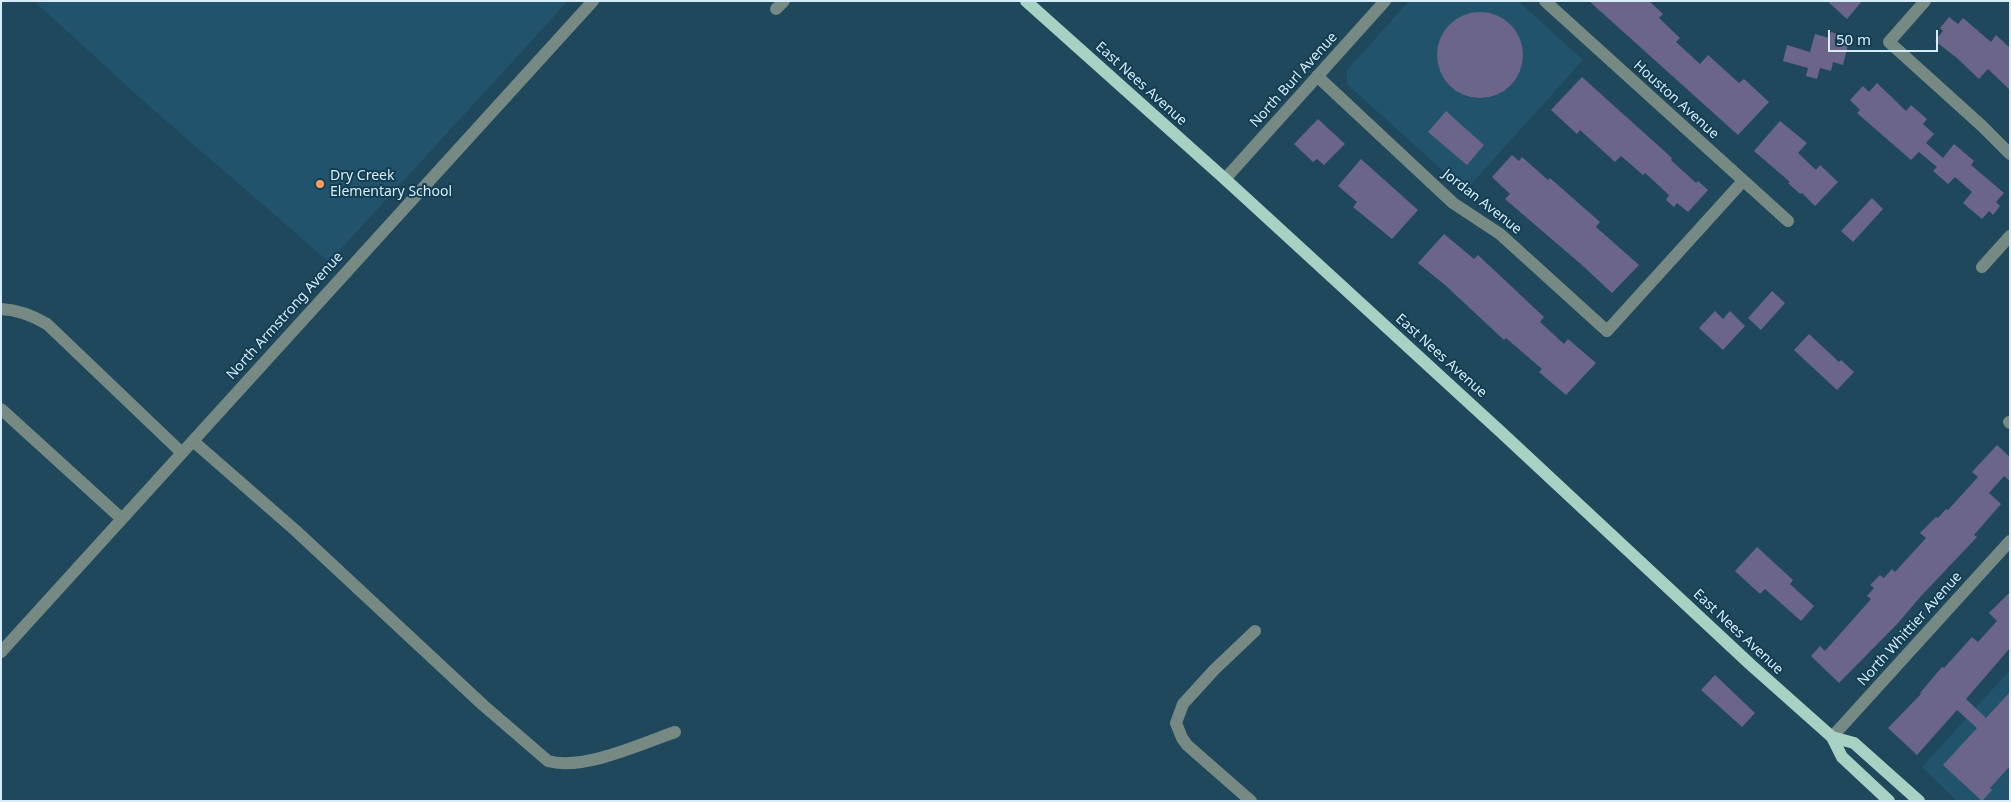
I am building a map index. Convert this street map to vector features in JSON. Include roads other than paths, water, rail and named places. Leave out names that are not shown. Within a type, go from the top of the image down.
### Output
[{"type":"main road","name":"East Nees Avenue","points":[[1026,1],[1225,179],[1751,665],[1832,737],[1842,757],[1889,801]]},
{"type":"main road","name":"East Nees Avenue","points":[[1832,737],[1854,743],[1919,801]]},
{"type":"street","name":"North Armstrong Avenue","points":[[1,652],[593,1]]},
{"type":"street","name":"North Burl Avenue","points":[[1225,179],[1385,1]]},
{"type":"street","name":"Houston Avenue","points":[[1544,1],[1788,221]]},
{"type":"street","points":[[1925,1],[1889,42],[1982,126],[2010,154]]},
{"type":"street","name":"Jordan Avenue","points":[[1317,76],[1453,202],[1500,234],[1607,331],[1743,181]]},
{"type":"street","points":[[1982,267],[2010,236]]},
{"type":"street","points":[[1,309],[31,314],[47,324],[182,453]]},
{"type":"street","points":[[1,409],[122,519]]},
{"type":"street","points":[[193,441],[295,530],[483,705],[548,761],[561,764],[582,762],[614,754],[675,732]]},
{"type":"street","name":"North Whittier Avenue","points":[[1832,737],[2010,541]]},
{"type":"street","points":[[1251,801],[1187,745],[1176,723],[1183,704],[1254,631]]},
{"type":"place","name":"Dry Creek Elementary School","points":[[320,184]]}]
